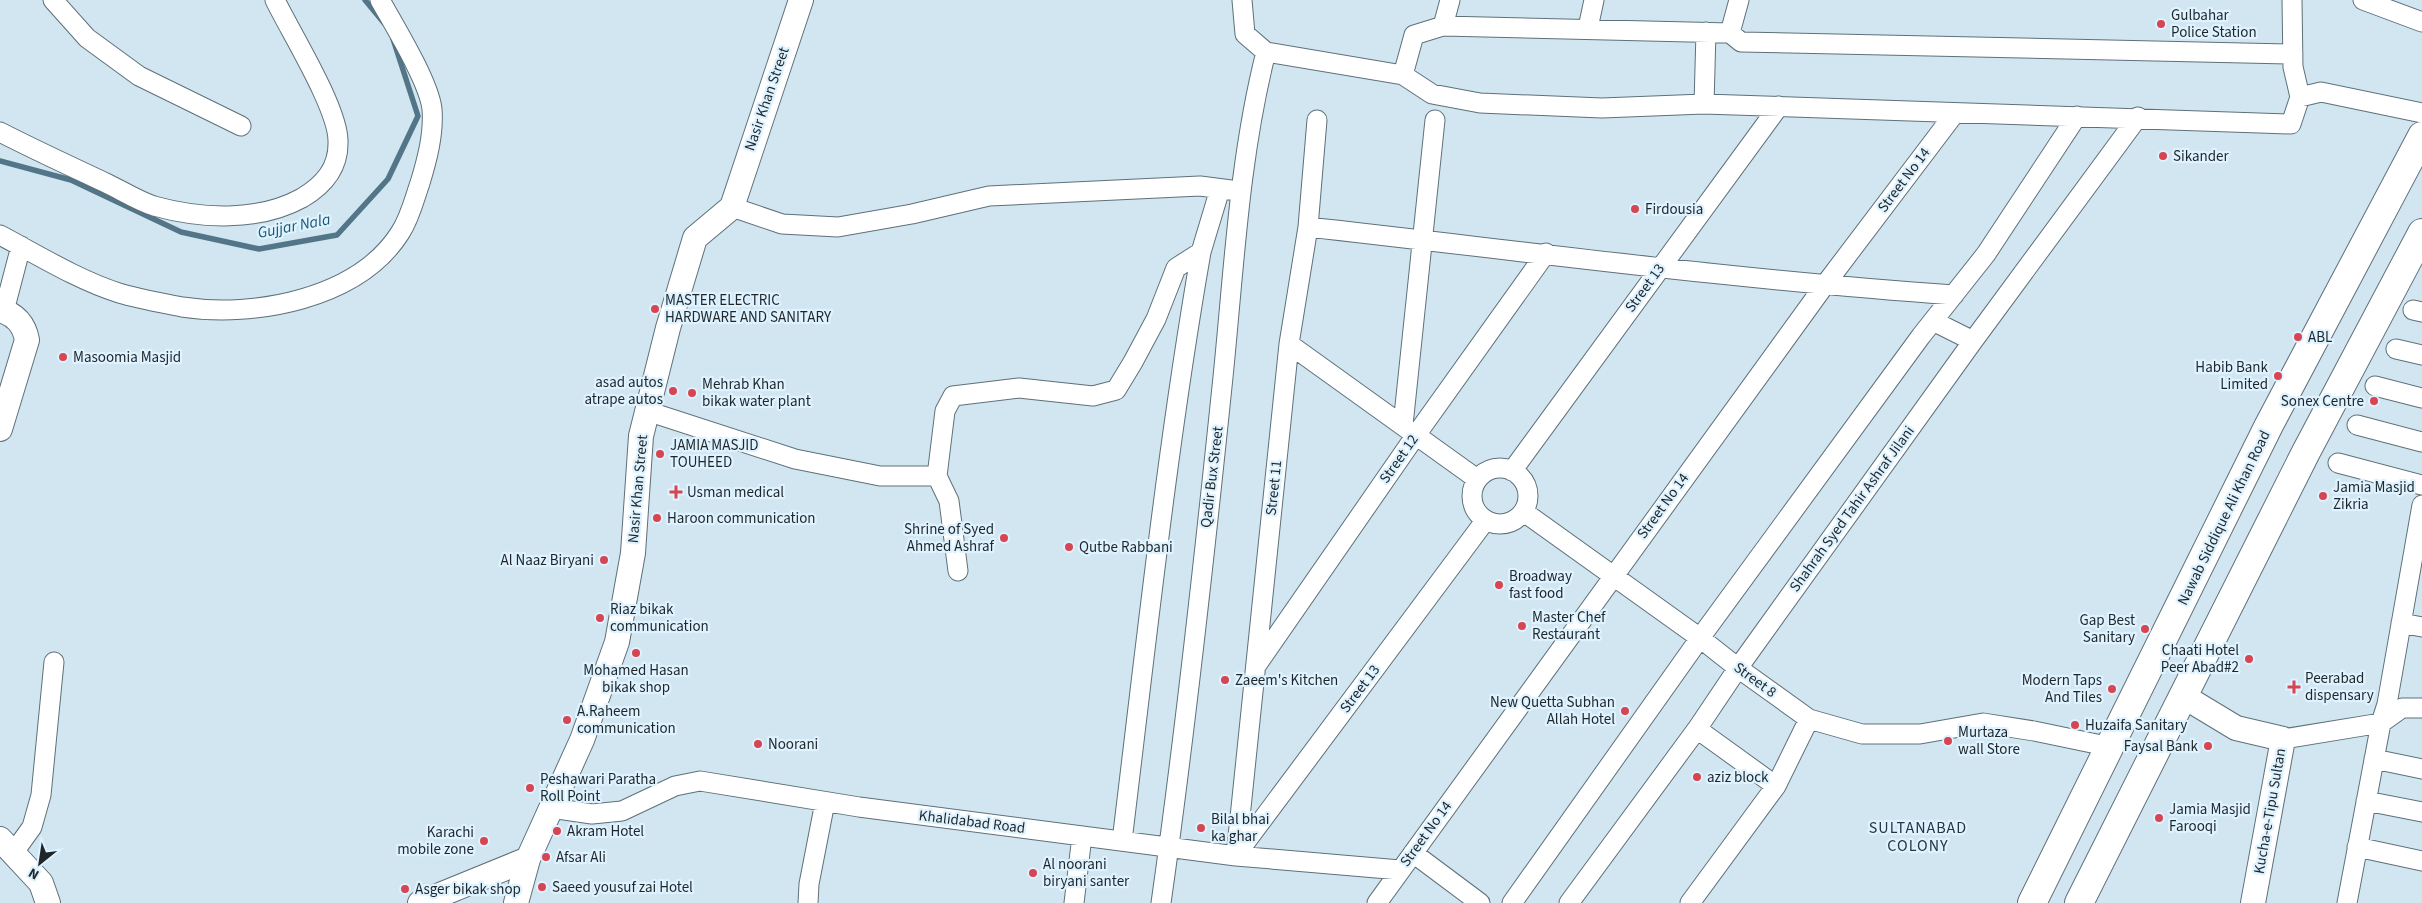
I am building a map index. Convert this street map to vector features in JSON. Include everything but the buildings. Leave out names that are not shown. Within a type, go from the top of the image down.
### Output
[{"type":"main road","name":"Nawab Siddique Ali Khan Road","points":[[2032,903],[2269,426],[2422,136]]},
{"type":"main road","points":[[2079,903],[2306,452],[2422,233]]},
{"type":"street","points":[[53,0],[87,38],[139,76],[241,126]]},
{"type":"street","points":[[0,132],[153,205],[201,215],[231,216],[265,211],[290,204],[316,190],[330,176],[336,158],[338,141],[335,124],[322,92],[275,0]]},
{"type":"street","points":[[0,235],[119,293],[181,306],[206,309],[250,310],[290,304],[337,284],[363,270],[388,248],[400,233],[411,208],[430,145],[432,108],[420,76],[380,0]]},
{"type":"street","name":"Nasir Khan Street","points":[[516,903],[528,859],[582,740],[617,642],[633,553],[641,436],[668,328],[695,238],[732,207],[801,0]]},
{"type":"street","points":[[1242,0],[1245,34],[1266,52],[1402,75],[1432,94],[1480,103],[1602,108],[1704,104],[2138,117],[2292,124],[2300,97],[2293,67],[2292,0]]},
{"type":"street","points":[[1443,26],[1450,0]]},
{"type":"street","points":[[1588,28],[1594,0]]},
{"type":"street","points":[[1730,32],[1738,0]]},
{"type":"street","points":[[2363,0],[2422,22]]},
{"type":"street","points":[[1402,75],[1414,35],[1443,26],[1730,32],[1741,42],[2292,54]]},
{"type":"street","points":[[1704,104],[1706,32]]},
{"type":"street","name":"Qadir Bux Street","points":[[1162,903],[1170,847],[1243,191],[1258,81],[1266,52]]},
{"type":"street","points":[[2300,97],[2321,92],[2422,113]]},
{"type":"street","name":"Street 13","points":[[1512,471],[1779,106]]},
{"type":"street","name":"Street No 14","points":[[1377,903],[1824,286],[1955,113]]},
{"type":"street","points":[[1512,903],[1700,638],[1932,321],[1986,254],[2076,116]]},
{"type":"street","name":"Shahrah Syed Tahir Ashraf Jilani","points":[[1569,903],[1697,729],[1738,668],[1973,341],[2138,117]]},
{"type":"street","name":"Street 11","points":[[1236,856],[1289,344],[1308,227],[1317,120]]},
{"type":"street","points":[[1409,430],[1423,240],[1435,120]]},
{"type":"street","points":[[732,207],[782,224],[838,227],[912,214],[989,196],[1200,186],[1243,191]]},
{"type":"street","points":[[1122,842],[1152,594],[1189,321],[1201,252],[1220,189]]},
{"type":"street","points":[[1308,227],[1546,253],[1658,269],[1824,286],[1954,295]]},
{"type":"street","points":[[0,430],[27,340],[24,327],[16,318],[2,311],[21,246]]},
{"type":"street","points":[[958,571],[949,502],[937,476],[945,411],[954,396],[1019,388],[1093,396],[1116,390],[1156,319],[1176,268],[1201,252]]},
{"type":"street","name":"Street 12","points":[[1255,667],[1409,430],[1546,253]]},
{"type":"street","points":[[1932,321],[1973,341]]},
{"type":"street","points":[[1289,344],[1477,479]]},
{"type":"street","points":[[2396,349],[2422,355]]},
{"type":"street","points":[[2374,386],[2422,398]]},
{"type":"street","points":[[647,411],[795,460],[880,476],[937,476]]},
{"type":"street","points":[[2357,425],[2422,442]]},
{"type":"street","points":[[2338,462],[2422,485]]},
{"type":"street","points":[[1500,468],[1512,471],[1523,481],[1527,490],[1528,500],[1524,512],[1508,524],[1494,525],[1485,521],[1473,508],[1471,498],[1472,488],[1477,479],[1490,470],[1500,468]]},
{"type":"street","points":[[2347,903],[2381,723],[2387,704],[2401,623],[2416,579],[2422,505]]},
{"type":"street","name":"Street 8","points":[[1524,512],[1809,719],[1862,734],[1920,734],[1983,723],[2111,747]]},
{"type":"street","name":"Street 13","points":[[1236,856],[1485,521]]},
{"type":"street","points":[[2401,623],[2422,627]]},
{"type":"street","points":[[48,903],[41,883],[7,846],[32,827],[40,795],[54,662]]},
{"type":"street","name":"Kucha-e-Tipu Sultan","points":[[2183,696],[2236,728],[2283,739],[2253,903]]},
{"type":"street","points":[[2283,739],[2381,723],[2402,708],[2422,708]]},
{"type":"street","points":[[1690,903],[1776,786],[1809,719]]},
{"type":"street","points":[[1697,729],[1776,786]]},
{"type":"street","points":[[2374,759],[2422,769]]},
{"type":"street","name":"Khalidabad Road","points":[[551,808],[592,814],[622,811],[675,786],[700,781],[826,802],[1122,842],[1236,856],[1400,870]]},
{"type":"street","points":[[2366,801],[2422,812]]},
{"type":"street","points":[[808,903],[809,884],[826,802]]},
{"type":"street","points":[[1074,903],[1082,836]]},
{"type":"street","points":[[2357,847],[2422,860]]},
{"type":"street","points":[[1413,853],[1480,903]]},
{"type":"street","points":[[420,903],[528,859]]},
{"type":"waterway","name":"Gujjar Nala","points":[[365,0],[384,23]]},
{"type":"waterway","name":"Gujjar Nala","points":[[0,161],[71,180],[181,232],[259,249],[337,235],[388,179],[418,116],[393,39]]},
{"type":"place","name":"Gulbahar Police Station","points":[[2161,24]]},
{"type":"place","name":"Sikander","points":[[2163,156]]},
{"type":"place","name":"Firdousia","points":[[1635,209]]},
{"type":"place","name":"MASTER ELECTRIC HARDWARE AND SANITARY","points":[[655,309]]},
{"type":"place","name":"ABL","points":[[2298,337]]},
{"type":"place","name":"Masoomia Masjid","points":[[63,357]]},
{"type":"place","name":"Habib Bank Limited","points":[[2278,376]]},
{"type":"place","name":"asad autos atrape autos","points":[[673,391]]},
{"type":"place","name":"Mehrab Khan bikak water plant","points":[[692,393]]},
{"type":"place","name":"Sonex Centre","points":[[2374,401]]},
{"type":"place","name":"JAMIA MASJID TOUHEED","points":[[660,454]]},
{"type":"place","name":"Usman medical","points":[[676,492]]},
{"type":"place","name":"Jamia Masjid Zikria","points":[[2323,496]]},
{"type":"place","name":"Haroon communication","points":[[657,518]]},
{"type":"place","name":"Shrine of Syed Ahmed Ashraf","points":[[1004,538]]},
{"type":"place","name":"Qutbe Rabbani","points":[[1069,547]]},
{"type":"place","name":"Al Naaz Biryani","points":[[604,560]]},
{"type":"place","name":"Broadway fast food","points":[[1499,585]]},
{"type":"place","name":"Riaz bikak communication","points":[[600,618]]},
{"type":"place","name":"Master Chef Restaurant","points":[[1522,626]]},
{"type":"place","name":"Gap Best Sanitary","points":[[2145,629]]},
{"type":"place","name":"Mohamed Hasan bikak shop","points":[[636,653]]},
{"type":"place","name":"Chaati Hotel Peer Abad#2","points":[[2249,659]]},
{"type":"place","name":"Zaeem's Kitchen","points":[[1225,680]]},
{"type":"place","name":"Peerabad dispensary","points":[[2294,687]]},
{"type":"place","name":"Modern Taps And Tiles","points":[[2112,689]]},
{"type":"place","name":"New Quetta Subhan Allah Hotel","points":[[1625,711]]},
{"type":"place","name":"A.Raheem communication","points":[[567,720]]},
{"type":"place","name":"Huzaifa Sanitary","points":[[2075,725]]},
{"type":"place","name":"Murtaza wall Store","points":[[1948,741]]},
{"type":"place","name":"Noorani","points":[[758,744]]},
{"type":"place","name":"Faysal Bank","points":[[2208,746]]},
{"type":"place","name":"aziz block","points":[[1697,777]]},
{"type":"place","name":"Peshawari Paratha Roll Point","points":[[530,788]]},
{"type":"place","name":"Jamia Masjid Farooqi","points":[[2159,818]]},
{"type":"place","name":"Bilal bhai ka ghar","points":[[1201,828]]},
{"type":"place","name":"Akram Hotel","points":[[557,831]]},
{"type":"place","name":"Karachi mobile zone","points":[[484,841]]},
{"type":"place","name":"Afsar Ali","points":[[546,857]]},
{"type":"place","name":"Al noorani biryani santer","points":[[1033,873]]},
{"type":"place","name":"Saeed yousuf zai Hotel","points":[[542,887]]},
{"type":"place","name":"Asger bikak shop","points":[[405,889]]},
{"type":"district","name":"SULTANABAD COLONY","points":[[1918,837]]}]
